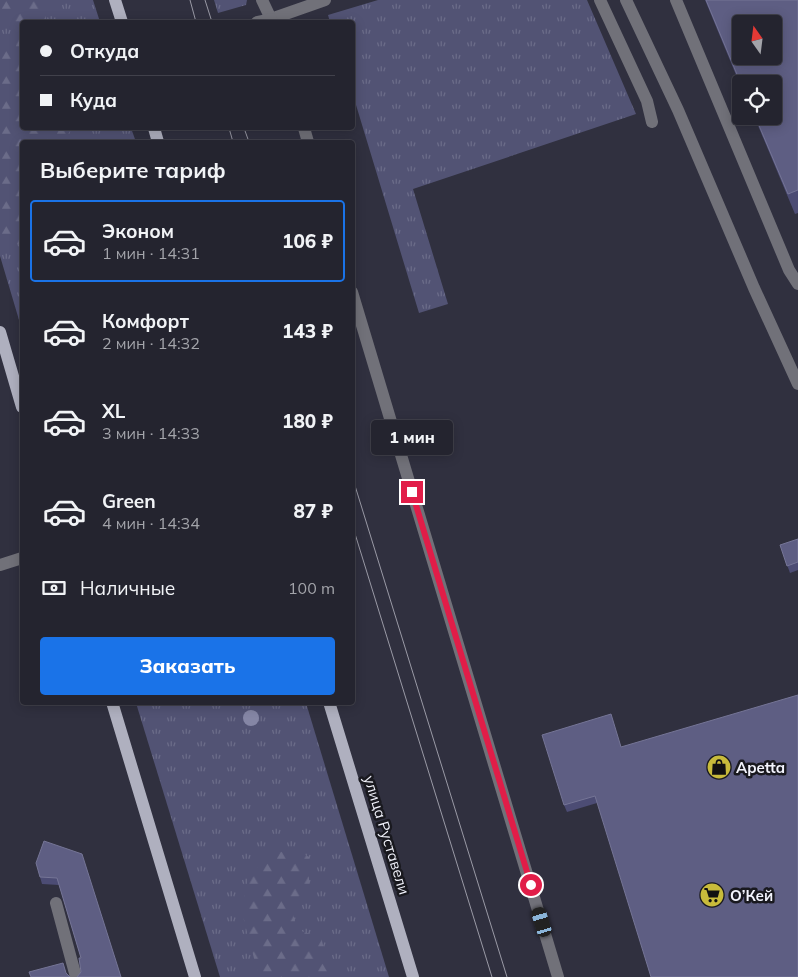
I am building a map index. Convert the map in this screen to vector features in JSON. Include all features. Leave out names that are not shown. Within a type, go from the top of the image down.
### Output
[{"type":"main road","points":[[115,0],[121,20]]},
{"type":"main road","points":[[0,332],[20,400]]},
{"type":"main road","points":[[113,705],[196,977]]},
{"type":"main road","name":"улица Руставели","points":[[330,705],[413,977]]},
{"type":"street","points":[[262,0],[272,20]]},
{"type":"street","points":[[274,20],[324,0]]},
{"type":"street","points":[[600,0],[647,101],[652,122]]},
{"type":"street","points":[[626,0],[678,110],[750,279],[798,384]]},
{"type":"street","points":[[676,0],[793,268],[798,284]]},
{"type":"street","points":[[355,302],[558,977]]},
{"type":"street","points":[[0,565],[20,559]]},
{"type":"street","points":[[56,903],[76,977]]},
{"type":"green space","points":[[0,0],[93,0],[99,20],[20,20],[20,130],[132,130],[135,140],[20,140],[20,323],[0,256]]},
{"type":"green space","points":[[0,0],[50,0],[46,12],[46,20],[20,20],[20,130],[71,130],[64,140],[20,140],[20,245],[12,239],[0,236],[0,204],[3,201],[0,195],[0,54],[16,46],[14,25],[0,16]]},
{"type":"green space","points":[[214,0],[247,0],[246,5],[218,13]]},
{"type":"green space","points":[[378,0],[587,0],[636,114],[413,189],[448,304],[419,313],[355,102],[355,20],[329,20],[328,15]]},
{"type":"green space","points":[[137,705],[307,705],[389,977],[220,977]]},
{"type":"green space","points":[[296,850],[309,857],[309,886],[291,905],[297,930],[321,937],[331,977],[259,977],[241,909],[250,874],[272,853]]},
{"type":"building","points":[[706,0],[798,0],[798,190],[788,194],[759,125],[782,125],[782,75],[737,75],[733,65],[782,65],[782,15],[732,15],[732,62]]},
{"type":"building","points":[[798,539],[798,562],[787,566],[780,545]]},
{"type":"building","name":"О’Кей","points":[[798,695],[798,977],[651,977],[595,796],[564,805],[542,735],[611,714],[621,747]]},
{"type":"building","points":[[44,841],[82,854],[121,977],[77,977],[81,972],[79,958],[81,958],[57,878],[40,877],[36,863]]},
{"type":"building","points":[[63,963],[66,973],[70,977],[31,977],[29,972]]},
{"type":"tram line","points":[[190,0],[195,20]]},
{"type":"tram line","points":[[205,0],[211,20]]},
{"type":"tram line","points":[[230,130],[232,140]]},
{"type":"tram line","points":[[245,130],[248,140]]},
{"type":"tram line","points":[[355,486],[507,977]]},
{"type":"tram line","points":[[355,534],[492,977]]},
{"type":"place","name":"Apetta","points":[[719,767]]},
{"type":"place","name":"О’Кей","points":[[712,895]]},
{"type":"route","points":[[412,492],[531,885]]}]
